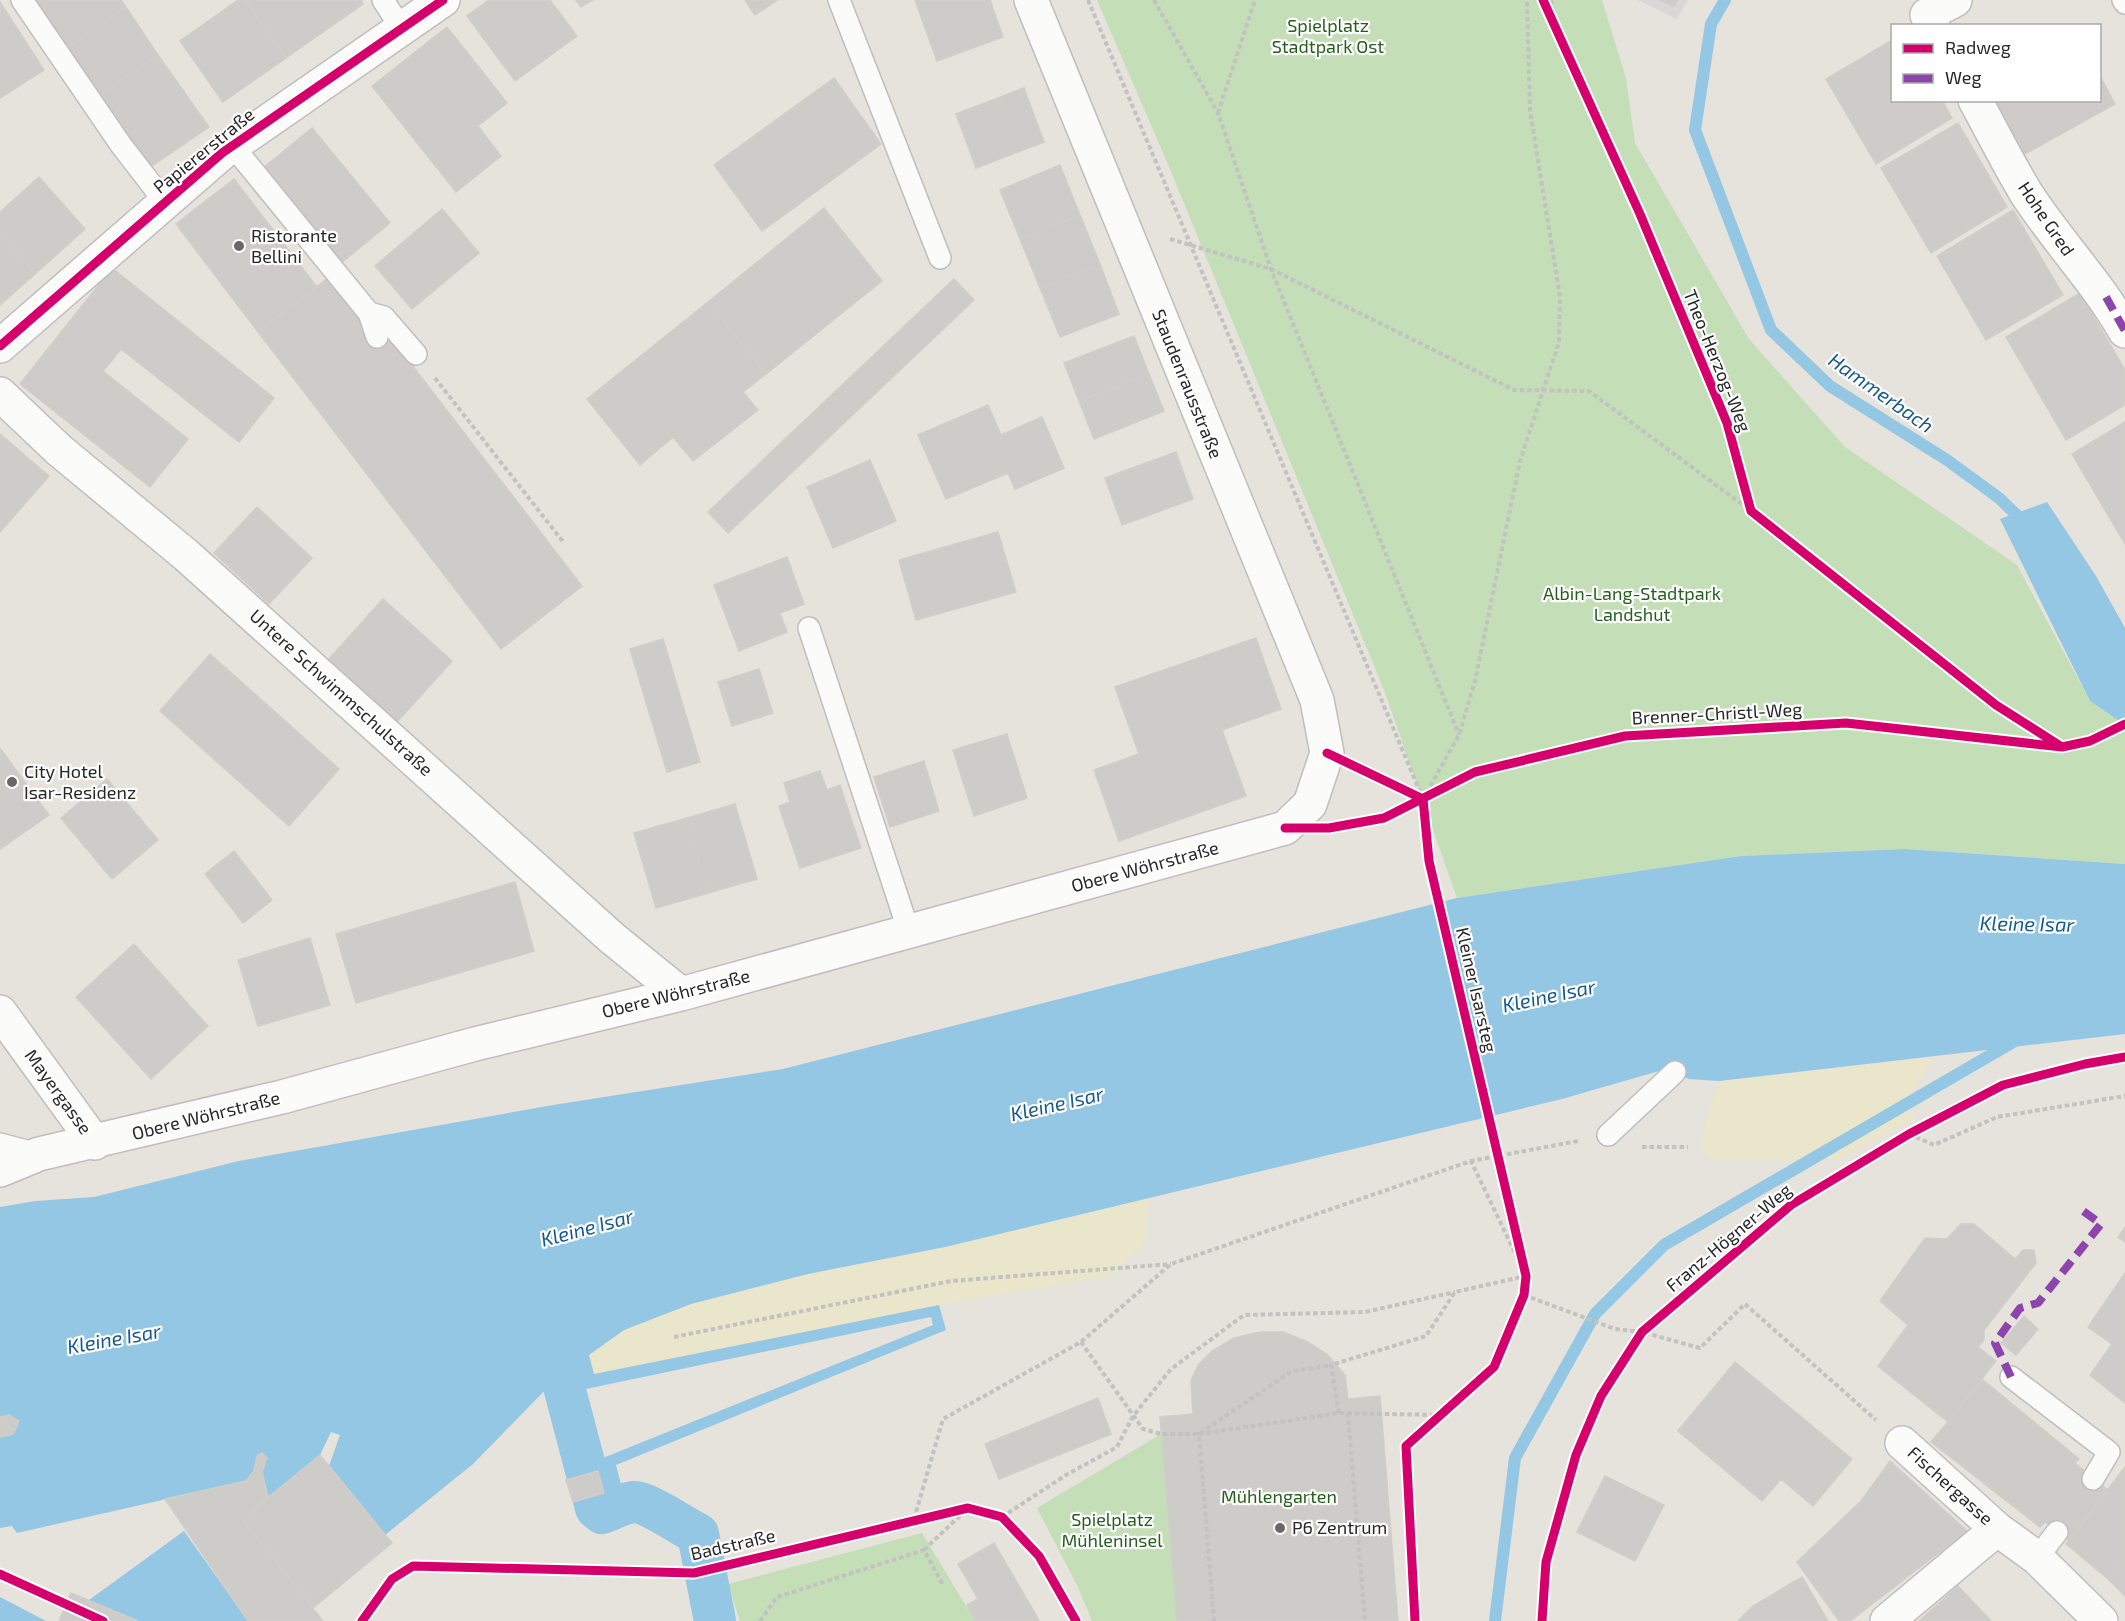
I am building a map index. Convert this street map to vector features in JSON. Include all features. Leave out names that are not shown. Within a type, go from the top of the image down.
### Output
[{"type":"street","name":"Papiererstraße","points":[[0,346],[232,145],[443,0]]},
{"type":"street","name":"Staudenrausstraße","points":[[1031,0],[1317,700],[1326,753],[1321,773]]},
{"type":"street","points":[[1932,24],[1927,15],[1955,0]]},
{"type":"street","name":"Hohe Gred","points":[[1976,102],[2026,193],[2077,266],[2106,297],[2125,331]]},
{"type":"street","name":"Untere Schwimmschulstraße","points":[[0,394],[59,450],[186,555],[612,938],[681,994]]},
{"type":"street","name":"Obere Wöhrstraße","points":[[0,1170],[39,1154],[95,1143],[681,994],[1286,828],[1310,804],[1321,773]]},
{"type":"street","name":"Mayergasse","points":[[0,1012],[95,1143]]},
{"type":"street","name":"Fischergasse","points":[[1902,1443],[1997,1529],[2037,1558],[2101,1621]]},
{"type":"street","name":"Fischergasse","points":[[1887,1621],[1997,1529]]},
{"type":"lane","name":"Papiererstraße","points":[[22,0],[122,145],[165,202]]},
{"type":"lane","points":[[383,0],[401,28]]},
{"type":"lane","points":[[838,0],[940,258]]},
{"type":"lane","name":"Papiererstraße","points":[[232,145],[369,313],[384,316],[416,354]]},
{"type":"lane","points":[[369,313],[376,337]]},
{"type":"lane","points":[[809,628],[909,932]]},
{"type":"lane","points":[[1608,1135],[1675,1072]]},
{"type":"lane","points":[[0,1144],[39,1154]]},
{"type":"lane","points":[[2011,1377],[2109,1452],[2093,1479]]},
{"type":"lane","points":[[2037,1558],[2057,1532]]},
{"type":"path","points":[[1088,0],[1192,246],[1267,432],[1423,799],[1424,809]]},
{"type":"path","points":[[1154,0],[1218,113],[1271,269],[1459,735]]},
{"type":"path","points":[[1218,113],[1255,0]]},
{"type":"path","points":[[1423,799],[1459,735],[1475,681],[1520,461],[1541,391],[1559,342],[1560,297],[1530,110],[1527,0]]},
{"type":"path","points":[[1543,0],[1561,37]]},
{"type":"path","points":[[1551,0],[1556,26]]},
{"type":"path","points":[[1134,253],[1168,239],[1271,269],[1514,390],[1589,391],[1761,519]]},
{"type":"path","points":[[416,354],[564,543]]},
{"type":"path","points":[[1745,489],[1752,511]]},
{"type":"path","points":[[1413,799],[1423,799],[1444,788]]},
{"type":"path","points":[[1909,1134],[1934,1145],[1997,1117],[2125,1096]]},
{"type":"path","points":[[1899,1140],[1919,1128]]},
{"type":"path","points":[[674,1337],[951,1281],[1171,1264],[1471,1161],[1608,1135],[1629,1145],[1688,1147]]},
{"type":"path","points":[[1494,1140],[1500,1163]]},
{"type":"path","points":[[1471,1161],[1526,1276]]},
{"type":"path","points":[[1516,1232],[1526,1276],[1524,1295],[1520,1305]]},
{"type":"path","points":[[914,1519],[943,1419],[1081,1341],[1171,1264]]},
{"type":"path","points":[[1002,1517],[1066,1475],[1117,1447],[1133,1416],[1171,1369],[1244,1315],[1365,1312],[1526,1276]]},
{"type":"path","points":[[1199,1434],[1292,1371],[1331,1365],[1426,1336],[1455,1292]]},
{"type":"path","points":[[1524,1295],[1615,1329],[1642,1332],[1700,1348],[1745,1304],[1902,1443]]},
{"type":"path","points":[[1636,1341],[1651,1325]]},
{"type":"path","points":[[1081,1341],[1143,1429],[1161,1434],[1199,1434],[1339,1413],[1438,1415]]},
{"type":"path","points":[[1331,1365],[1339,1413]]},
{"type":"path","points":[[1430,1423],[1446,1408]]},
{"type":"path","points":[[1348,1413],[1365,1621]]},
{"type":"path","points":[[1199,1434],[1214,1621]]},
{"type":"path","points":[[760,1621],[777,1597],[924,1550],[968,1508]]},
{"type":"path","points":[[946,1512],[968,1508],[979,1511]]},
{"type":"path","points":[[990,1514],[1002,1517],[1009,1525]]},
{"type":"path","points":[[903,1522],[925,1517]]},
{"type":"path","points":[[924,1550],[943,1584]]},
{"type":"path","points":[[773,1586],[779,1613]]},
{"type":"shaded area","points":[[1638,0],[1688,0],[1677,19]]},
{"type":"shaded area","points":[[562,1379],[571,1385],[604,1493],[573,1502],[566,1480],[581,1475],[554,1381]]},
{"type":"green space","name":"Albin-Lang-Stadtpark Landshut","points":[[1097,0],[1602,0],[1626,78],[1635,143],[1749,339],[1845,447],[2017,565],[2090,701],[2125,725],[2125,864],[1904,849],[1741,856],[1457,898],[1384,690],[1167,162]]},
{"type":"green space","name":"Spielplatz Mühleninsel","points":[[1161,1434],[1177,1621],[1092,1621],[1078,1587],[1037,1508]]},
{"type":"green space","points":[[922,1533],[975,1621],[740,1621],[728,1584]]},
{"type":"sand","points":[[1933,1058],[1910,1096],[1914,1119],[1839,1159],[1711,1159],[1701,1148],[1707,1117],[1719,1081]]},
{"type":"sand","points":[[1147,1199],[1148,1239],[1111,1276],[939,1305],[593,1375],[589,1355],[624,1330],[691,1304],[808,1274],[945,1247]]},
{"type":"water","points":[[2047,502],[2096,576],[2125,628],[2125,725],[2090,701],[2000,519]]},
{"type":"water","name":"Kleine Isar","points":[[1904,849],[2125,864],[2125,1034],[1719,1081],[1689,1079],[1666,1069],[1562,1099],[945,1247],[808,1274],[691,1304],[624,1330],[589,1355],[594,1374],[939,1305],[946,1330],[616,1465],[626,1504],[612,1510],[598,1460],[933,1325],[931,1317],[581,1390],[577,1376],[571,1385],[562,1379],[554,1381],[473,1464],[385,1535],[329,1466],[340,1435],[331,1432],[320,1455],[268,1497],[262,1472],[267,1458],[262,1453],[257,1456],[254,1471],[246,1481],[17,1533],[12,1526],[0,1528],[0,1207],[36,1201],[94,1197],[239,1161],[553,1105],[783,1069],[1457,898],[1741,856]]},
{"type":"water","points":[[184,1531],[248,1621],[60,1621]]},
{"type":"water","points":[[0,1597],[46,1621],[0,1621]]},
{"type":"building","points":[[34,0],[121,0],[126,7],[67,48]]},
{"type":"building","points":[[238,0],[245,0],[286,58],[223,102],[180,41]]},
{"type":"building","points":[[245,0],[361,0],[363,4],[286,58]]},
{"type":"building","points":[[489,0],[550,0],[577,36],[515,81],[467,16]]},
{"type":"building","points":[[576,0],[593,0],[581,7]]},
{"type":"building","points":[[745,0],[777,0],[755,15]]},
{"type":"building","points":[[915,0],[990,0],[1003,37],[937,61]]},
{"type":"building","points":[[1659,0],[1678,0],[1674,6]]},
{"type":"building","points":[[0,2],[44,70],[0,98]]},
{"type":"building","points":[[126,7],[158,55],[100,95],[67,48]]},
{"type":"building","points":[[447,27],[507,103],[478,126],[501,156],[456,192],[372,86]]},
{"type":"building","points":[[1891,41],[1891,102],[1943,102],[1952,118],[1876,164],[1826,79]]},
{"type":"building","points":[[158,55],[209,127],[149,168],[100,95]]},
{"type":"building","points":[[834,78],[881,144],[762,231],[714,165]]},
{"type":"building","points":[[2101,78],[2115,104],[2025,154],[1996,102],[2101,102]]},
{"type":"building","points":[[1024,88],[1044,142],[976,168],[956,114]]},
{"type":"building","points":[[1958,123],[2007,207],[1931,253],[1881,168]]},
{"type":"building","points":[[312,128],[390,223],[341,263],[263,168]]},
{"type":"building","points":[[1060,165],[1080,215],[1020,239],[1000,190]]},
{"type":"building","points":[[39,177],[85,229],[35,274],[0,234],[0,212]]},
{"type":"building","points":[[234,179],[317,287],[258,332],[176,224]]},
{"type":"building","points":[[824,208],[882,281],[766,374],[708,302]]},
{"type":"building","points":[[442,209],[479,253],[412,309],[375,266]]},
{"type":"building","points":[[2013,210],[2063,295],[1986,340],[1937,256]]},
{"type":"building","points":[[1080,215],[1100,264],[1040,288],[1020,239]]},
{"type":"building","points":[[0,234],[35,274],[0,305]]},
{"type":"building","points":[[1100,264],[1119,314],[1060,337],[1040,288]]},
{"type":"building","points":[[112,268],[274,398],[239,442],[121,349],[103,371],[188,439],[150,487],[20,384]]},
{"type":"building","points":[[328,278],[374,338],[385,330],[582,586],[501,649],[258,332]]},
{"type":"building","points":[[954,279],[974,300],[728,533],[708,512]]},
{"type":"building","points":[[2080,293],[2125,370],[2125,405],[2066,440],[2006,337]]},
{"type":"building","points":[[708,302],[766,374],[743,392],[758,410],[693,461],[673,437],[640,465],[587,399]]},
{"type":"building","points":[[1134,336],[1149,374],[1079,401],[1064,363]]},
{"type":"building","points":[[1149,374],[1164,411],[1094,439],[1079,401]]},
{"type":"building","points":[[988,405],[1001,435],[1042,417],[1064,468],[1015,489],[1008,473],[946,499],[918,435]]},
{"type":"building","points":[[2125,422],[2125,544],[2072,454]]},
{"type":"building","points":[[0,434],[49,476],[0,532]]},
{"type":"building","points":[[1176,452],[1193,499],[1122,525],[1105,478]]},
{"type":"building","points":[[870,460],[896,521],[833,548],[807,487]]},
{"type":"building","points":[[257,507],[312,558],[269,604],[214,553]]},
{"type":"building","points":[[998,532],[1016,592],[916,620],[899,560]]},
{"type":"building","points":[[787,557],[804,604],[780,613],[787,632],[739,651],[714,585]]},
{"type":"building","points":[[383,599],[452,661],[397,722],[329,659]]},
{"type":"building","points":[[1256,638],[1281,709],[1222,730],[1246,796],[1119,841],[1094,770],[1139,754],[1115,687]]},
{"type":"building","points":[[663,639],[700,762],[667,772],[630,649]]},
{"type":"building","points":[[210,654],[339,769],[289,826],[160,711]]},
{"type":"building","points":[[759,669],[773,713],[732,726],[718,682]]},
{"type":"building","points":[[1007,734],[1027,798],[974,816],[953,750]]},
{"type":"building","name":"City Hotel Isar-Residenz","points":[[0,748],[49,815],[0,849]]},
{"type":"building","points":[[924,761],[939,811],[890,827],[874,777]]},
{"type":"building","points":[[820,771],[827,790],[840,785],[861,848],[800,868],[779,806],[790,802],[784,783]]},
{"type":"building","points":[[107,779],[158,840],[112,879],[61,818]]},
{"type":"building","points":[[735,804],[757,879],[708,893],[687,818]]},
{"type":"building","points":[[687,818],[708,893],[656,908],[634,833]]},
{"type":"building","points":[[234,851],[272,900],[243,923],[205,874]]},
{"type":"building","points":[[515,882],[534,951],[356,1003],[336,934]]},
{"type":"building","points":[[310,938],[330,1005],[258,1026],[238,960]]},
{"type":"building","points":[[134,944],[208,1026],[151,1079],[76,997]]},
{"type":"building","points":[[1961,1224],[1974,1224],[2015,1259],[2023,1250],[2034,1250],[2036,1263],[1984,1330],[1984,1340],[1978,1347],[1996,1361],[1948,1422],[1878,1366],[1908,1325],[1880,1301],[1925,1238],[1947,1239]]},
{"type":"building","points":[[2125,1227],[2125,1242],[2118,1237]]},
{"type":"building","points":[[2125,1273],[2125,1403],[2090,1375],[2112,1344],[2088,1327]]},
{"type":"building","points":[[2024,1316],[2038,1329],[2016,1355],[2001,1343]]},
{"type":"building","name":"P6 Zentrum","points":[[1260,1332],[1283,1332],[1306,1341],[1327,1354],[1345,1375],[1348,1399],[1380,1396],[1398,1621],[1177,1621],[1160,1417],[1193,1414],[1191,1381],[1198,1365],[1212,1351],[1234,1338]]},
{"type":"building","points":[[1735,1362],[1852,1459],[1813,1506],[1781,1479],[1762,1501],[1678,1431]]},
{"type":"building","points":[[1983,1380],[2079,1459],[2075,1463],[2108,1490],[2069,1541],[2045,1522],[2040,1527],[1931,1442]]},
{"type":"building","points":[[1098,1398],[1111,1434],[999,1479],[985,1444]]},
{"type":"building","points":[[9,1415],[19,1421],[13,1434],[0,1437],[0,1417]]},
{"type":"building","points":[[262,1453],[267,1458],[262,1472],[268,1497],[242,1519],[323,1621],[248,1621],[165,1499],[246,1481],[254,1471],[257,1456]]},
{"type":"building","points":[[320,1455],[392,1543],[313,1608],[242,1519]]},
{"type":"building","points":[[1890,1461],[1967,1531],[1850,1621],[1839,1621],[1797,1562],[1861,1501]]},
{"type":"building","points":[[2125,1467],[2125,1556],[2108,1579],[2066,1544]]},
{"type":"building","points":[[598,1471],[604,1493],[573,1502],[566,1480]]},
{"type":"building","points":[[1605,1476],[1664,1505],[1635,1561],[1577,1532]]},
{"type":"building","points":[[994,1543],[1039,1621],[975,1621],[967,1605],[978,1599],[958,1564]]},
{"type":"building","points":[[2125,1556],[2125,1596],[2108,1579]]},
{"type":"building","points":[[1802,1577],[1828,1621],[1738,1621],[1753,1606]]},
{"type":"building","points":[[1958,1586],[1991,1621],[1919,1621]]},
{"type":"building","points":[[71,1593],[138,1621],[59,1621]]},
{"type":"waterway","name":"Hammerbach","points":[[1725,0],[1711,24],[1695,130],[1771,330],[1830,386],[1947,460],[1999,498],[2026,524]]},
{"type":"waterway","points":[[1495,1621],[1515,1458],[1595,1314],[1664,1245],[2013,1042]]},
{"type":"waterway","points":[[562,1379],[596,1508],[602,1513],[626,1504],[640,1503],[698,1534],[715,1621]]},
{"type":"marked path","points":[[2106,297],[2125,331]]},
{"type":"marked path","points":[[2011,1377],[1995,1343],[2020,1308],[2038,1303],[2101,1224],[2083,1211]]},
{"type":"cycle path","points":[[0,346],[222,153],[443,0]]},
{"type":"cycle path","name":"Theo-Herzog-Weg","points":[[1543,0],[1640,214],[1727,423],[1751,511],[1996,705],[2062,747]]},
{"type":"cycle path","name":"Brenner-Christl-Weg","points":[[1285,828],[1329,828],[1384,818],[1475,772],[1625,736],[1846,723],[2062,747],[2090,741],[2125,724]]},
{"type":"cycle path","points":[[1327,753],[1423,799]]},
{"type":"cycle path","name":"Kleiner Isarsteg","points":[[1415,1621],[1406,1446],[1494,1367],[1524,1295],[1526,1276],[1429,861],[1423,799]]},
{"type":"cycle path","name":"Franz-Högner-Weg","points":[[1542,1621],[1546,1562],[1576,1455],[1601,1396],[1642,1332],[1791,1205],[1909,1134],[2003,1085],[2085,1064],[2125,1057]]},
{"type":"cycle path","name":"Badstraße","points":[[362,1621],[392,1579],[413,1566],[694,1573],[968,1508],[1002,1517],[1039,1556],[1076,1621]]},
{"type":"cycle path","points":[[0,1574],[103,1621]]},
{"type":"place","name":"Ristorante Bellini","points":[[239,246]]},
{"type":"place","name":"City Hotel Isar-Residenz","points":[[12,782]]},
{"type":"place","name":"P6 Zentrum","points":[[1280,1528]]},
{"type":"park label","name":"Spielplatz Stadtpark Ost","points":[[1328,36]]},
{"type":"park label","name":"Mühlengarten","points":[[1279,1497]]}]
